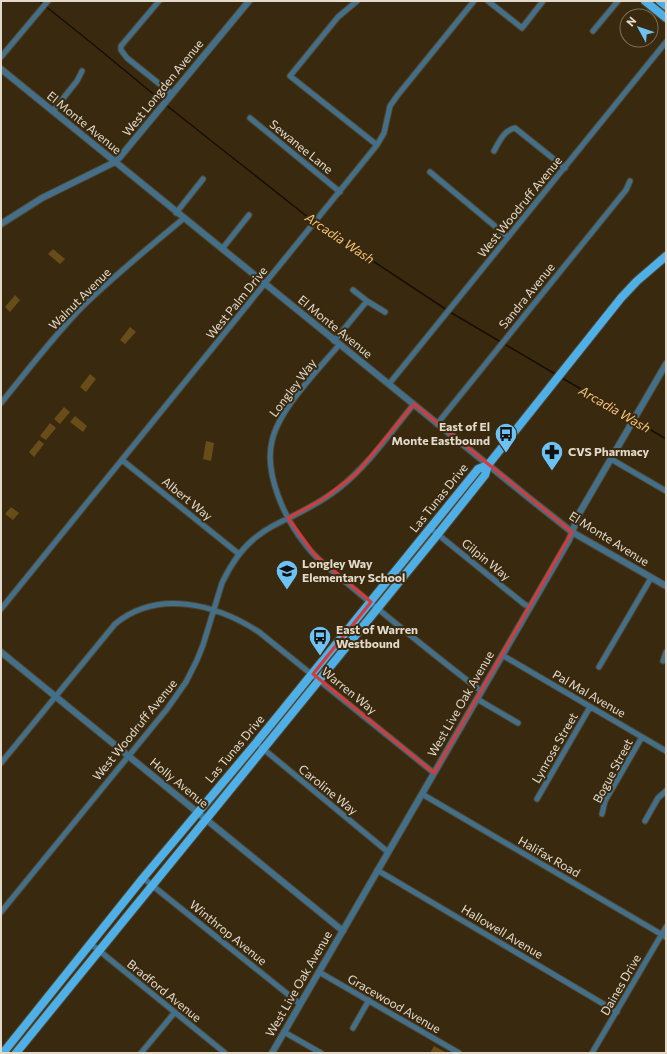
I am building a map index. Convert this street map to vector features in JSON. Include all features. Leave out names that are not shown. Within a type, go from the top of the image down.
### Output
[{"type":"main road","points":[[645,1],[666,18]]},
{"type":"main road","points":[[660,1],[666,6]]},
{"type":"main road","name":"Las Tunas Drive","points":[[3,1053],[197,812],[313,674],[438,534],[485,475],[488,465],[626,292],[650,268],[666,256]]},
{"type":"main road","name":"Las Tunas Drive","points":[[16,1053],[319,680],[430,528],[479,468],[488,465]]},
{"type":"street","points":[[159,1],[121,46],[121,50],[128,58],[172,94]]},
{"type":"street","name":"West Longden Avenue","points":[[1,224],[42,198],[115,162],[124,154],[249,1]]},
{"type":"street","points":[[357,1],[338,17],[290,76],[377,145]]},
{"type":"street","name":"West Palm Drive","points":[[1,609],[377,145],[384,133],[390,106],[474,1]]},
{"type":"street","points":[[488,1],[522,28],[543,1]]},
{"type":"street","points":[[593,32],[618,1]]},
{"type":"street","points":[[1,57],[46,2]]},
{"type":"street","name":"West Woodruff Avenue","points":[[389,384],[666,42]]},
{"type":"street","name":"El Monte Avenue","points":[[1,69],[183,219],[572,532],[666,586]]},
{"type":"street","points":[[53,111],[77,81],[82,71]]},
{"type":"street","name":"Sewanee Lane","points":[[250,118],[340,192]]},
{"type":"street","points":[[494,151],[499,141],[507,132],[514,128],[565,168]]},
{"type":"street","points":[[430,172],[508,237]]},
{"type":"street","points":[[176,213],[203,179]]},
{"type":"street","name":"Sandra Avenue","points":[[437,424],[626,190],[630,181]]},
{"type":"street","points":[[222,249],[249,215]]},
{"type":"street","name":"Walnut Avenue","points":[[1,403],[61,330],[82,308],[127,266],[183,219]]},
{"type":"street","points":[[353,290],[385,312]]},
{"type":"street","name":"Longley Way","points":[[367,301],[282,416],[276,427],[270,454],[271,467],[280,499],[288,518],[305,545],[315,555],[374,605],[481,691]]},
{"type":"street","name":"West Live Oak Avenue","points":[[272,1053],[530,607],[572,532],[580,512],[666,364]]},
{"type":"street","name":"West Woodruff Avenue","points":[[1,912],[167,709],[186,682],[203,645],[222,583],[239,554],[259,534],[323,499],[356,474],[414,404]]},
{"type":"street","points":[[611,459],[666,491]]},
{"type":"street","name":"Albert Way","points":[[122,460],[239,554]]},
{"type":"street","name":"Gilpin Way","points":[[430,528],[524,604],[530,607]]},
{"type":"street","points":[[599,667],[651,578]]},
{"type":"street","name":"Warren Way","points":[[1,763],[115,624],[135,611],[150,605],[178,602],[229,616],[248,625],[270,639],[434,772]]},
{"type":"street","name":"Holly Avenue","points":[[1,652],[343,931]]},
{"type":"street","points":[[663,661],[666,652]]},
{"type":"street","name":"Pal Mal Avenue","points":[[502,655],[666,751]]},
{"type":"street","points":[[477,699],[518,723]]},
{"type":"street","name":"Lynrose Street","points":[[537,800],[590,707]]},
{"type":"street","name":"Bogue Street","points":[[602,814],[605,801],[642,737]]},
{"type":"street","name":"Caroline Way","points":[[256,743],[388,852]]},
{"type":"street","points":[[645,820],[658,798],[666,791]]},
{"type":"street","name":"Halifax Road","points":[[422,794],[664,936]]},
{"type":"street","name":"Hallowell Avenue","points":[[378,870],[617,1012]]},
{"type":"street","name":"Winthrop Avenue","points":[[143,878],[300,1004]]},
{"type":"street","name":"Daines Drive","points":[[592,1053],[664,936],[666,927]]},
{"type":"street","name":"Bradford Avenue","points":[[91,944],[225,1053]]},
{"type":"street","name":"Gracewood Avenue","points":[[319,972],[459,1053]]},
{"type":"street","points":[[353,1028],[369,1000]]},
{"type":"street","points":[[141,1053],[175,1012]]},
{"type":"street","points":[[284,1032],[321,1053]]},
{"type":"highlighted area","points":[[414,404],[572,532],[434,773],[313,674],[371,602],[315,555],[288,518],[323,499],[356,474]]},
{"type":"shaded area","points":[[53,249],[65,259],[60,264],[48,254]]},
{"type":"shaded area","points":[[15,295],[20,300],[10,312],[5,307]]},
{"type":"shaded area","points":[[130,327],[136,332],[125,344],[120,340]]},
{"type":"shaded area","points":[[90,374],[96,379],[86,392],[80,387]]},
{"type":"shaded area","points":[[64,407],[70,412],[60,424],[54,419]]},
{"type":"shaded area","points":[[75,416],[87,426],[83,432],[70,422]]},
{"type":"shaded area","points":[[50,423],[56,428],[46,440],[40,436]]},
{"type":"shaded area","points":[[39,440],[44,444],[34,457],[29,452]]},
{"type":"shaded area","points":[[206,441],[214,443],[211,461],[203,459]]},
{"type":"shaded area","points":[[11,507],[19,513],[13,520],[5,514]]},
{"type":"shaded area","points":[[434,1046],[447,1053],[430,1053]]},
{"type":"waterway","name":"Arcadia Wash","points":[[39,1],[163,102]]},
{"type":"waterway","name":"Arcadia Wash","points":[[166,105],[314,222],[447,310]]},
{"type":"waterway","name":"Arcadia Wash","points":[[450,312],[557,375]]},
{"type":"waterway","name":"Arcadia Wash","points":[[562,378],[631,418]]},
{"type":"waterway","name":"Arcadia Wash","points":[[634,420],[666,439]]},
{"type":"place","name":"East of El Monte Eastbound","points":[[506,454]]},
{"type":"place","name":"CVS Pharmacy","points":[[552,472]]},
{"type":"place","name":"Longley Way Elementary School","points":[[287,590]]},
{"type":"place","name":"East of Warren Westbound","points":[[320,656]]}]
